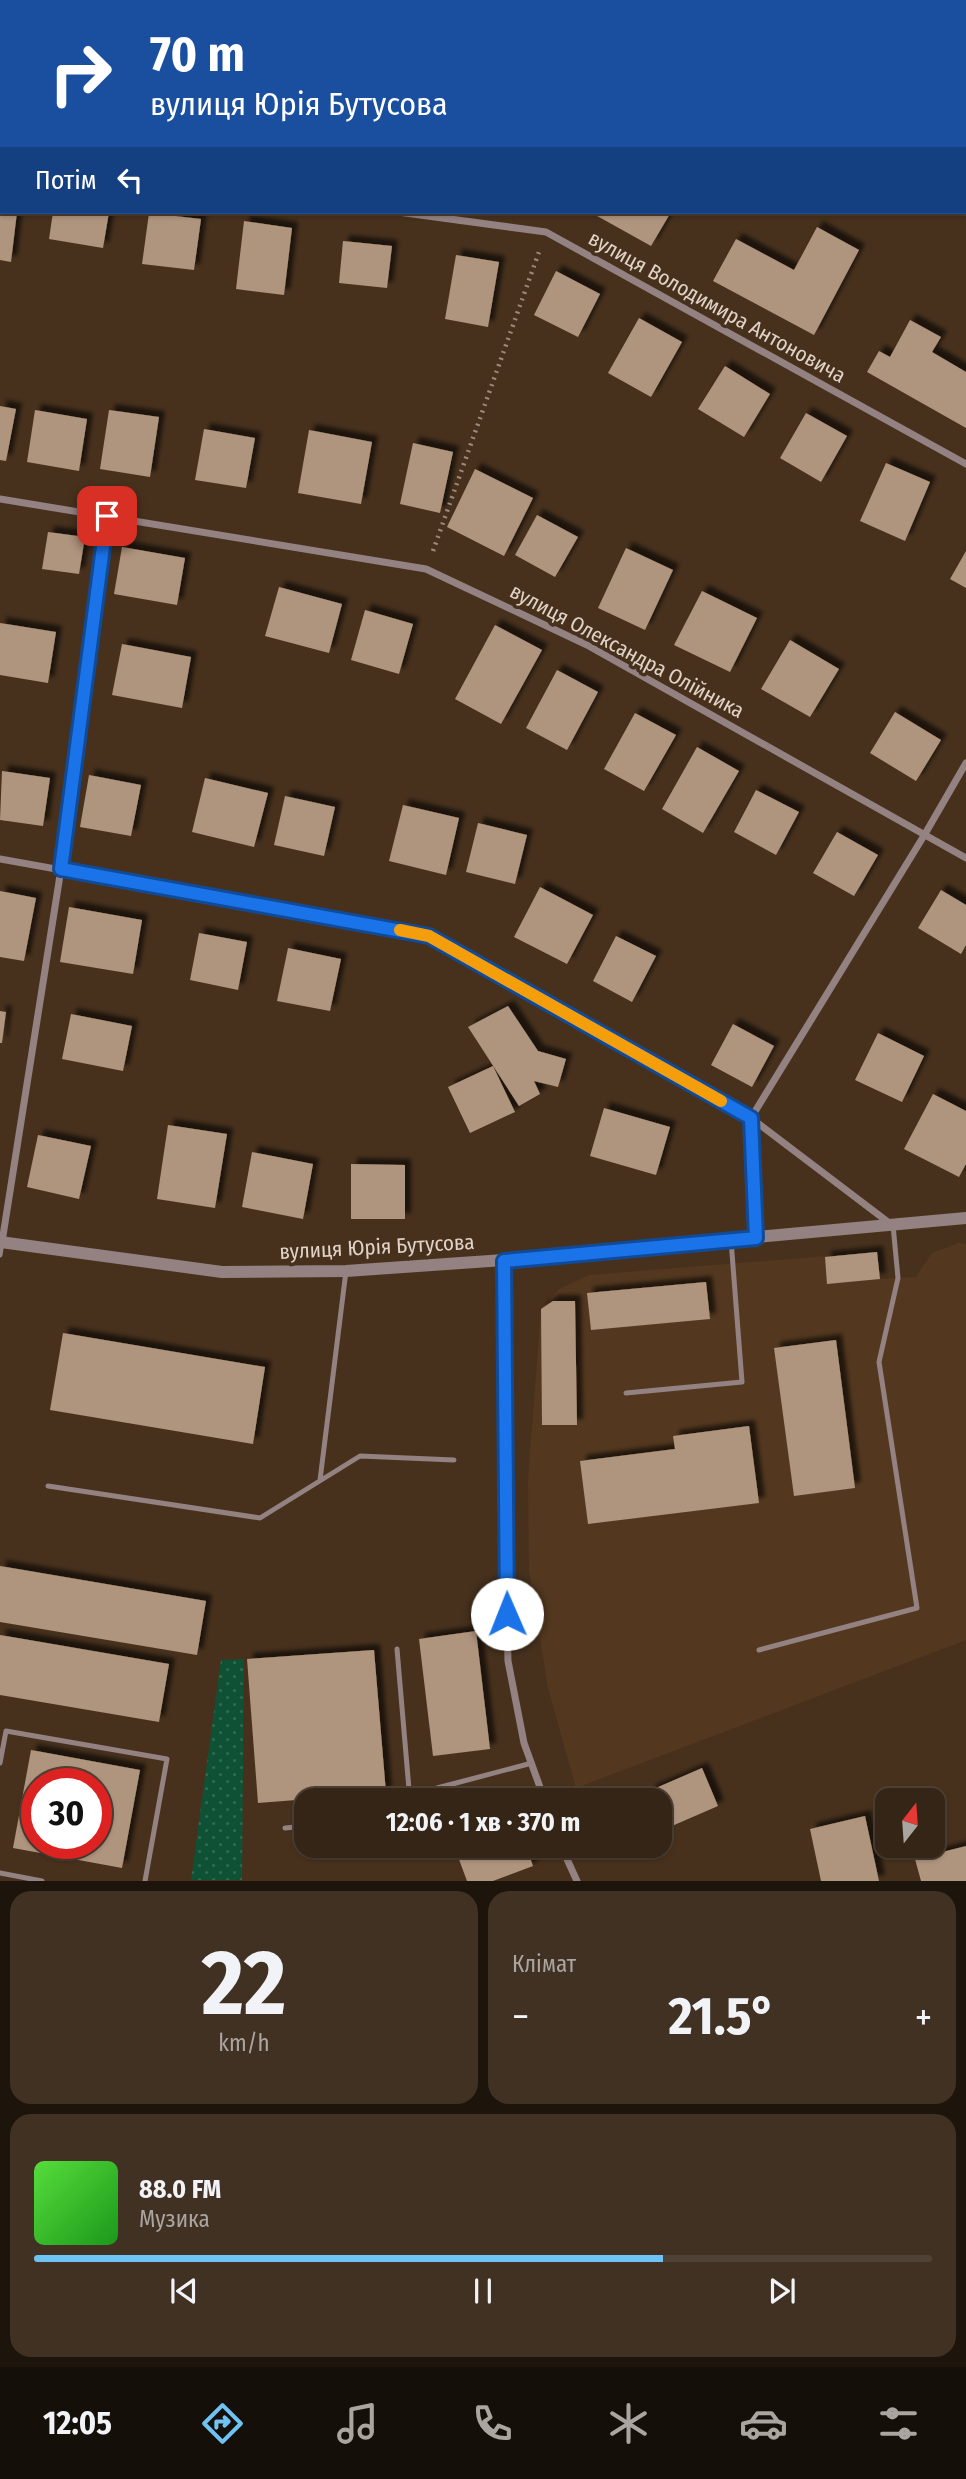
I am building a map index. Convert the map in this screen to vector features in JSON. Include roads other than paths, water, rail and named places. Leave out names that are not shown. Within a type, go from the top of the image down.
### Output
[{"type":"street","name":"вулиця Володимира Антоновича","points":[[413,214],[546,232],[966,464]]},
{"type":"street","name":"вулиця Олександра Олійника","points":[[0,499],[426,569],[587,645],[966,858]]},
{"type":"street","points":[[1,1246],[61,869],[107,516]]},
{"type":"street","points":[[756,1238],[751,1118],[966,763]]},
{"type":"street","points":[[0,859],[429,936],[751,1118],[893,1225]]},
{"type":"street","name":"вулиця Юрія Бутусова","points":[[1,1246],[222,1272],[346,1271],[504,1261],[966,1218]]},
{"type":"street","points":[[504,1261],[508,1661],[524,1743],[540,1788]]},
{"type":"street","points":[[566,1858],[577,1881]]},
{"type":"lane","points":[[759,1650],[917,1608],[879,1362],[898,1278],[893,1225]]},
{"type":"lane","points":[[626,1393],[742,1382],[731,1240]]},
{"type":"lane","points":[[320,1481],[346,1271]]},
{"type":"lane","points":[[48,1486],[260,1518],[360,1456],[454,1460]]},
{"type":"lane","points":[[397,1649],[409,1788]]},
{"type":"lane","points":[[0,1763],[6,1731],[167,1759],[145,1881]]},
{"type":"lane","points":[[437,1788],[531,1763]]},
{"type":"lane","points":[[285,1828],[294,1827]]},
{"type":"lane","points":[[0,1873],[42,1881]]}]
